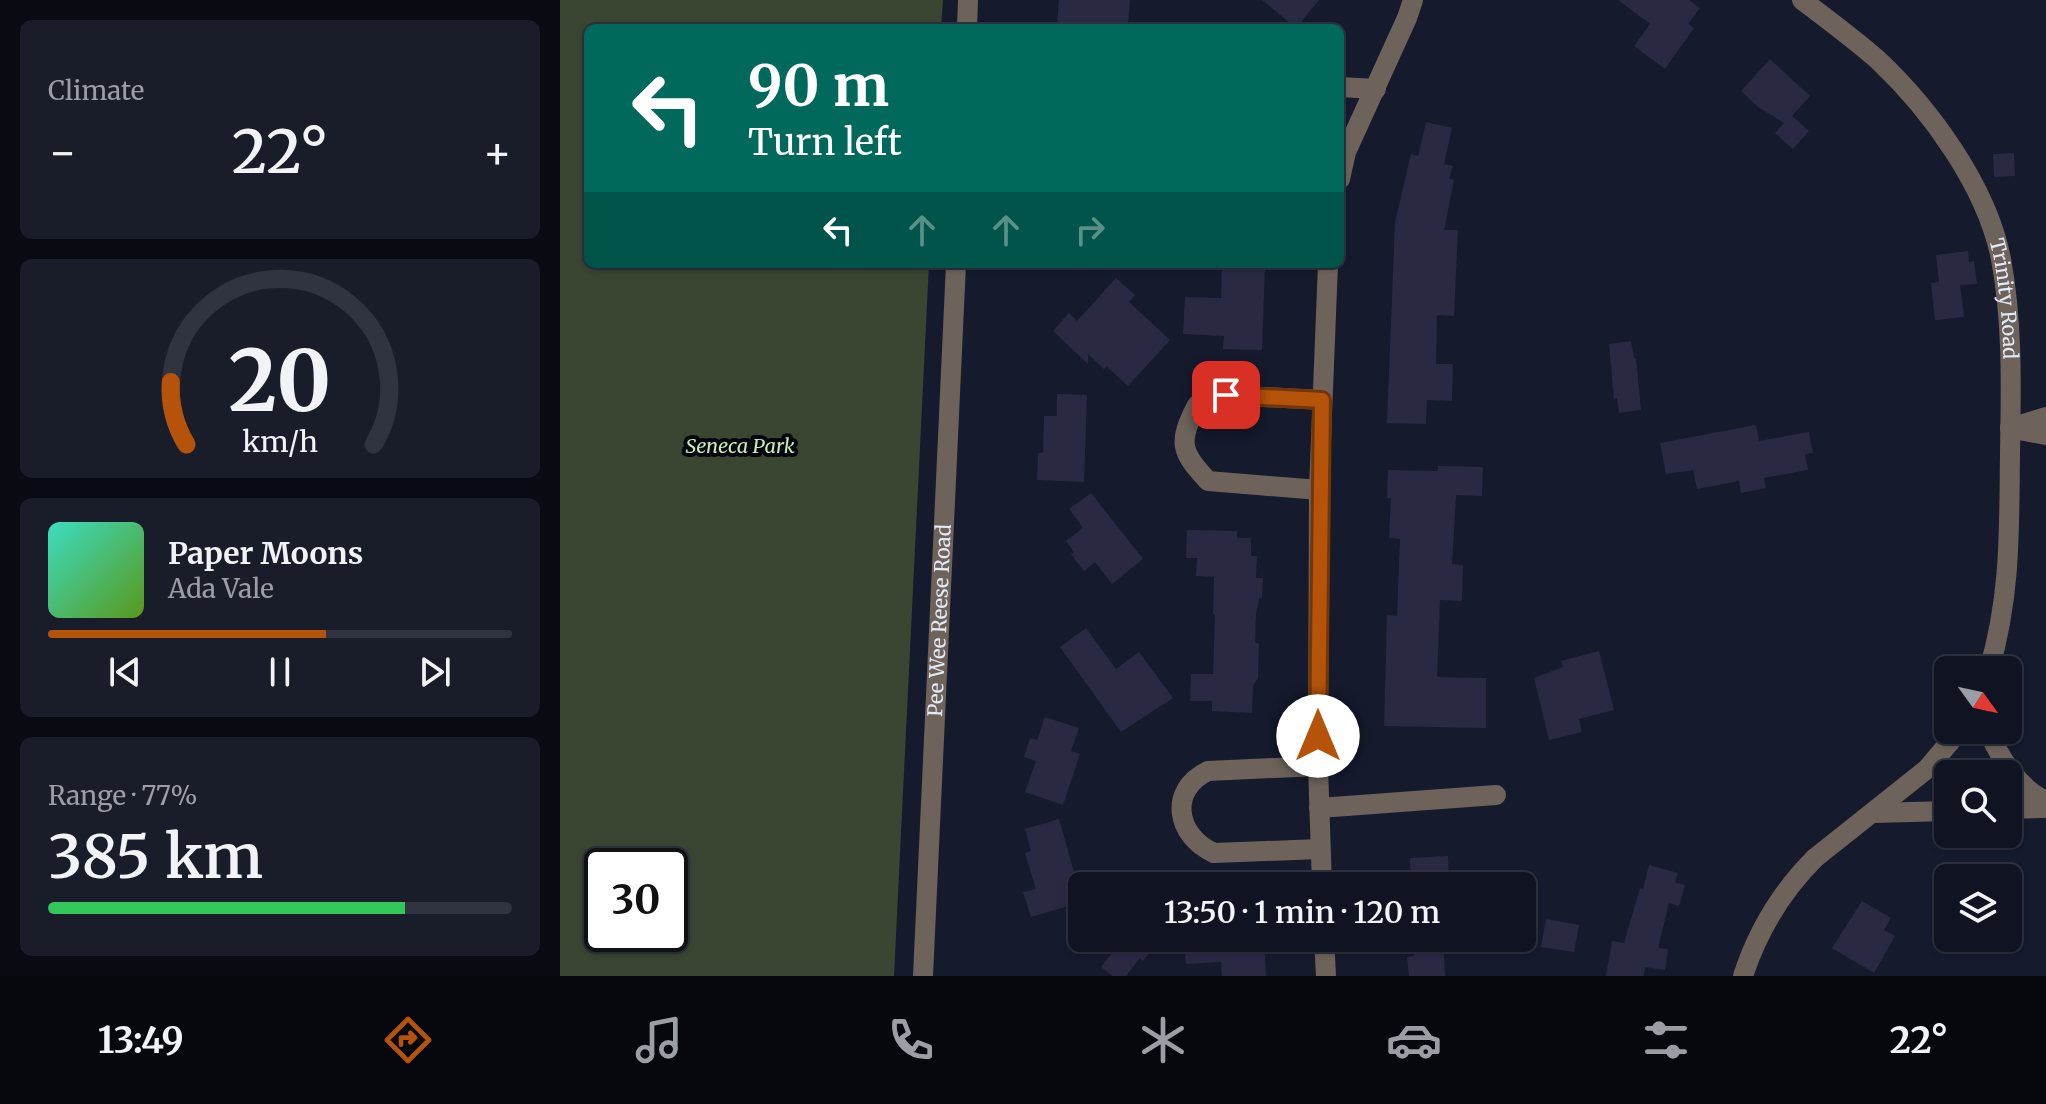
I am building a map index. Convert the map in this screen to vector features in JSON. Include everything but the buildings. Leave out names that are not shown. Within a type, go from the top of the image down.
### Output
[{"type":"street","points":[[967,24],[968,0]]},
{"type":"street","points":[[1344,161],[1413,0]]},
{"type":"street","name":"Trinity Road","points":[[1802,0],[1878,61],[1924,112],[1956,154],[1993,229],[2001,258],[2012,357],[2006,595],[1992,656]]},
{"type":"street","points":[[1344,87],[1376,89]]},
{"type":"street","name":"Pee Wee Reese Road","points":[[923,976],[956,268]]},
{"type":"street","points":[[1321,872],[1318,766],[1319,490],[1328,268]]},
{"type":"street","points":[[1319,490],[1208,481],[1187,458],[1184,431],[1197,405],[1226,395],[1322,400]]},
{"type":"street","points":[[2010,428],[2046,417]]},
{"type":"street","points":[[2010,428],[2046,435]]},
{"type":"street","points":[[1743,976],[1760,931],[1799,874],[1927,769],[1948,744]]},
{"type":"street","points":[[1994,744],[2021,782],[2034,796],[2046,801]]},
{"type":"street","points":[[1318,766],[1208,771],[1190,785],[1183,803],[1182,822],[1199,847],[1214,853],[1320,849]]},
{"type":"street","points":[[1319,808],[1496,795]]},
{"type":"street","points":[[2022,809],[2046,808]]},
{"type":"street","points":[[1873,813],[1934,811]]},
{"type":"street","points":[[1325,952],[1326,976]]},
{"type":"green space","name":"Seneca Park","points":[[560,0],[943,0],[941,24],[584,24],[584,268],[929,268],[894,976],[560,976]]},
{"type":"route","points":[[1226,395],[1322,400],[1318,736]]}]
